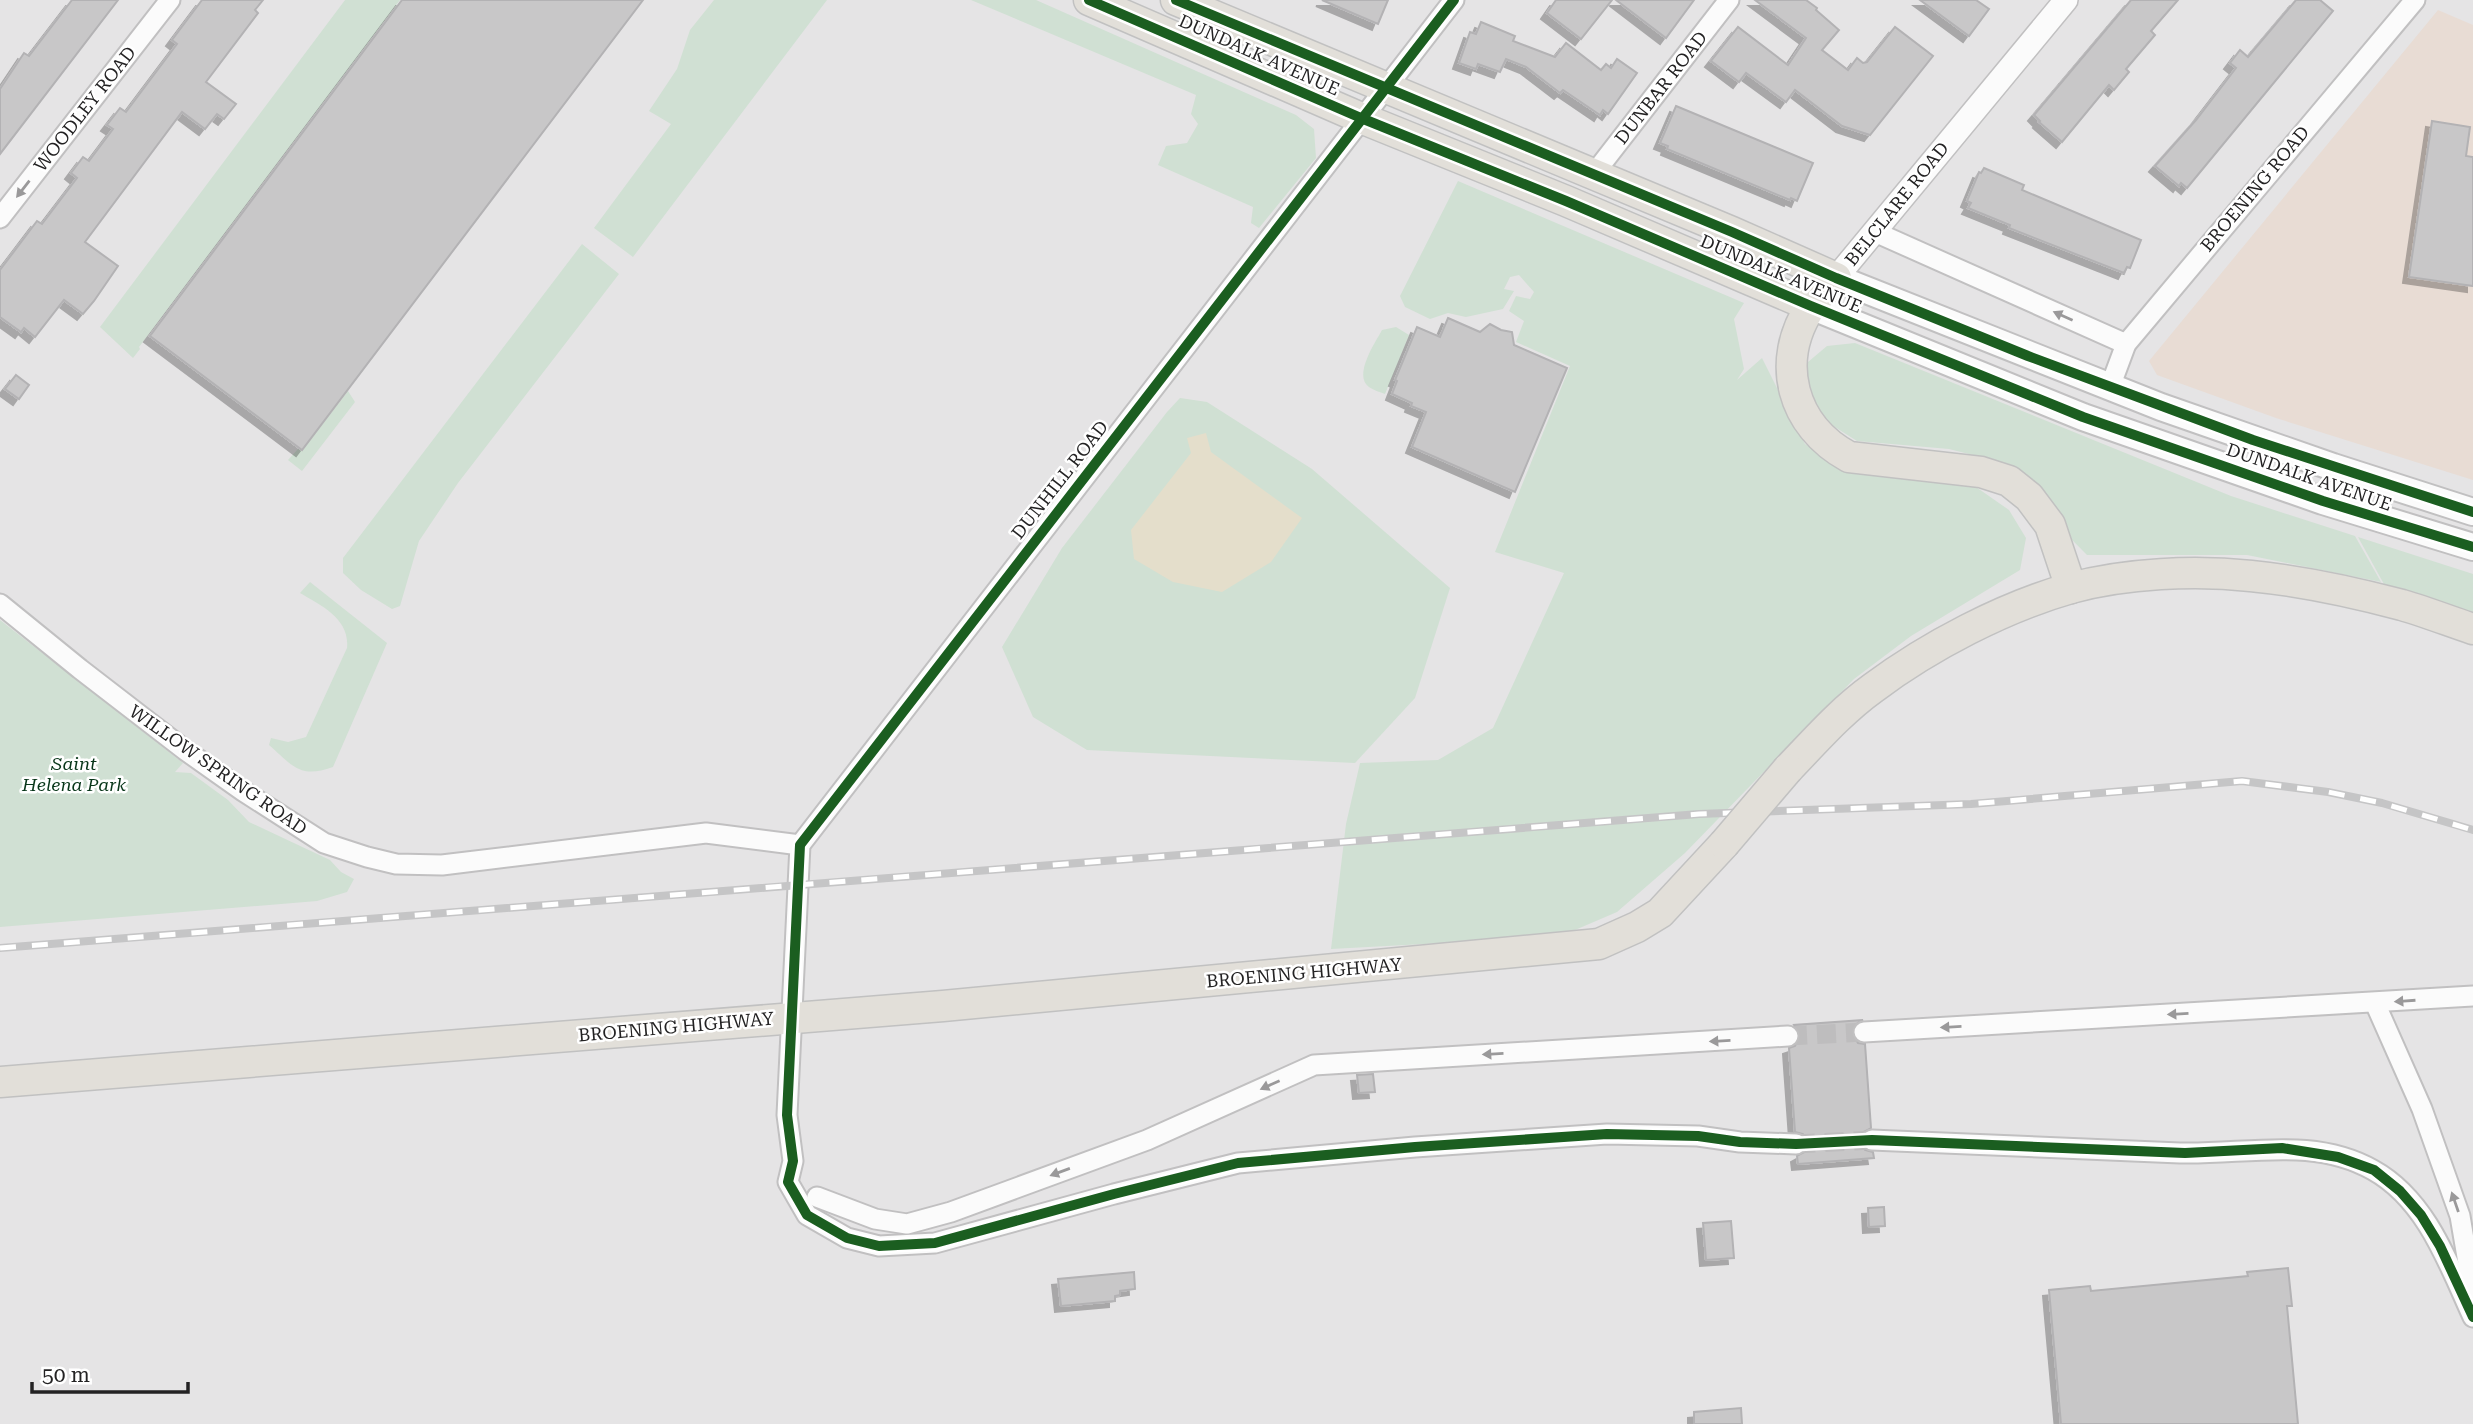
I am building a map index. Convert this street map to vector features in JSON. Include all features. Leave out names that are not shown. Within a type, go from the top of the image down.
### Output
[{"type":"main road","name":"DUNDALK AVENUE","points":[[1089,0],[1361,118],[2083,417],[2323,501],[2473,547]]},
{"type":"main road","name":"DUNDALK AVENUE","points":[[1176,0],[1836,278],[2110,387],[2333,467],[2473,512]]},
{"type":"main road","name":"BELCLARE ROAD","points":[[1836,278],[1811,306],[1795,342],[1790,373],[1808,422],[1832,448],[1849,457],[1982,472],[2009,481],[2029,496],[2050,525],[2071,588]]},
{"type":"main road","points":[[2323,501],[2333,467]]},
{"type":"main road","name":"BROENING HIGHWAY","points":[[0,1082],[956,1005],[1599,944],[1637,927],[1660,912],[1724,844],[1788,769],[1870,690],[1909,663],[1998,615],[2071,588],[2141,576],[2250,575],[2324,587],[2403,606],[2473,629]]},
{"type":"street","name":"WOODLEY ROAD","points":[[0,218],[170,0]]},
{"type":"street","name":"DUNHILL ROAD","points":[[800,845],[1454,0]]},
{"type":"street","name":"DUNBAR ROAD","points":[[1593,175],[1729,0]]},
{"type":"street","name":"BELCLARE ROAD","points":[[1836,278],[2066,0]]},
{"type":"street","name":"BROENING ROAD","points":[[2110,387],[2126,344],[2415,0]]},
{"type":"street","points":[[1875,232],[2126,344]]},
{"type":"street","name":"WILLOW SPRING ROAD","points":[[0,604],[79,669],[243,791],[324,843],[368,857],[396,864],[442,865],[706,833],[800,845]]},
{"type":"street","points":[[800,845],[787,1115],[793,1161],[788,1182],[807,1215],[847,1238],[879,1246],[935,1242],[1238,1163],[1607,1134],[1698,1136],[1740,1142],[1796,1144]]},
{"type":"street","points":[[1864,1032],[2473,996]]},
{"type":"street","points":[[2375,1003],[2422,1109],[2460,1216],[2473,1292]]},
{"type":"street","points":[[817,1198],[875,1219],[907,1224],[951,1212],[1147,1140],[1314,1065],[1788,1037]]},
{"type":"street","points":[[1872,1140],[2185,1153],[2282,1148],[2338,1157],[2374,1170],[2400,1191],[2421,1215],[2440,1246],[2473,1317]]},
{"type":"shaded area","points":[[2438,10],[2473,25],[2473,480],[2276,418],[2157,375],[2149,361]]},
{"type":"green space","points":[[345,0],[400,0],[133,358],[100,327]]},
{"type":"green space","points":[[714,0],[827,0],[633,257],[594,228],[671,124],[649,111],[677,69],[690,30]]},
{"type":"green space","points":[[971,0],[1036,0],[1296,115],[1314,129],[1316,158],[1259,228],[1251,223],[1253,207],[1158,165],[1166,146],[1187,143],[1198,124],[1191,114],[1196,95]]},
{"type":"green space","points":[[1458,181],[1744,303],[1734,319],[1744,369],[1737,380],[1762,358],[1805,444],[1858,472],[1976,487],[2009,510],[2026,538],[2020,570],[1911,636],[1854,679],[1685,853],[1617,912],[1568,933],[1331,949],[1346,824],[1360,763],[1438,760],[1493,728],[1564,573],[1495,552],[1570,366],[1516,342],[1524,321],[1509,311],[1516,296],[1530,299],[1534,292],[1519,275],[1510,277],[1504,289],[1514,291],[1503,309],[1466,317],[1448,313],[1430,319],[1405,307],[1400,296]]},
{"type":"green space","points":[[582,244],[619,274],[458,483],[419,541],[400,606],[392,609],[361,590],[343,573],[343,558]]},
{"type":"green space","points":[[1396,327],[1409,335],[1385,394],[1365,382],[1364,367],[1382,330]]},
{"type":"green space","points":[[1855,343],[2231,496],[2355,536],[2381,582],[2247,555],[2087,555],[1993,460],[1949,449],[1857,441],[1830,424],[1806,394],[1808,362],[1827,346]]},
{"type":"green space","points":[[348,391],[355,402],[302,471],[288,460],[298,449],[302,451]]},
{"type":"green space","points":[[1180,398],[1207,402],[1312,469],[1450,588],[1415,698],[1355,763],[1087,750],[1033,717],[1002,647],[1062,548]]},
{"type":"green space","points":[[2358,537],[2473,574],[2473,613],[2385,586]]},
{"type":"green space","points":[[310,582],[387,643],[333,767],[312,772],[298,768],[269,745],[271,738],[288,742],[306,737],[347,648],[347,638],[339,621],[325,608],[300,593]]},
{"type":"green space","name":"Saint Helena Park","points":[[0,620],[183,763],[175,772],[191,773],[228,800],[249,822],[330,860],[341,872],[354,879],[347,892],[317,901],[0,927]]},
{"type":"sand","points":[[1206,433],[1211,452],[1302,518],[1271,562],[1222,592],[1173,582],[1134,559],[1131,530],[1191,453],[1187,438]]},
{"type":"building","points":[[72,0],[118,0],[0,154],[0,89],[24,53],[29,56]]},
{"type":"building","points":[[202,0],[263,0],[255,10],[258,13],[206,82],[236,104],[224,119],[217,114],[205,129],[182,112],[85,242],[118,266],[94,301],[83,314],[64,300],[35,337],[24,328],[21,332],[0,317],[0,270],[37,221],[42,224],[77,178],[71,173],[83,157],[89,161],[113,129],[107,125],[120,108],[126,112],[177,44],[172,40]]},
{"type":"building","points":[[402,0],[643,0],[302,450],[150,336]]},
{"type":"building","points":[[1322,0],[1388,0],[1378,24]]},
{"type":"building","points":[[1556,0],[1612,0],[1581,39],[1547,13]]},
{"type":"building","points":[[1616,0],[1694,0],[1666,38]]},
{"type":"building","points":[[1755,0],[1806,0],[1817,8],[1816,10],[1839,30],[1822,50],[1848,70],[1857,58],[1863,63],[1867,62],[1895,27],[1933,56],[1870,135],[1842,126],[1795,90],[1786,102],[1746,73],[1739,82],[1711,61],[1738,27],[1788,65],[1806,38]]},
{"type":"building","points":[[1920,0],[1976,0],[1989,9],[1969,36]]},
{"type":"building","points":[[2131,0],[2178,0],[2151,31],[2155,35],[2126,69],[2129,72],[2114,90],[2109,85],[2062,142],[2034,115]]},
{"type":"building","points":[[2296,0],[2320,0],[2333,11],[2187,188],[2181,183],[2179,186],[2155,166],[2196,120],[2236,68],[2230,63],[2240,50],[2248,57]]},
{"type":"building","points":[[1481,22],[1515,36],[1513,41],[1555,57],[1566,43],[1601,70],[1606,64],[1611,68],[1617,59],[1637,73],[1608,114],[1603,110],[1600,115],[1563,90],[1560,93],[1526,67],[1506,59],[1500,72],[1478,64],[1476,69],[1459,63],[1470,32],[1476,34]]},
{"type":"building","points":[[1676,106],[1813,163],[1797,201],[1667,149],[1668,146],[1660,143]]},
{"type":"building","points":[[2432,121],[2470,127],[2466,156],[2473,157],[2473,286],[2409,277]]},
{"type":"building","points":[[1984,168],[2024,185],[2022,190],[2141,240],[2130,268],[2127,267],[2124,273],[2009,228],[2010,225],[1968,208],[1971,203],[1967,201],[1979,172]]},
{"type":"building","points":[[1448,318],[1480,332],[1490,324],[1512,332],[1514,345],[1567,368],[1515,492],[1412,447],[1426,412],[1392,394],[1397,381],[1395,380],[1417,327],[1440,337]]},
{"type":"building","points":[[16,375],[29,385],[19,399],[5,389]]},
{"type":"building","points":[[1863,1020],[1853,1026],[1852,1033],[1858,1043],[1865,1044],[1871,1128],[1862,1133],[1860,1140],[1865,1150],[1873,1152],[1874,1158],[1798,1164],[1797,1156],[1806,1151],[1808,1144],[1803,1134],[1795,1132],[1789,1048],[1795,1046],[1800,1036],[1794,1025]]},
{"type":"building","points":[[1373,1074],[1375,1092],[1359,1093],[1357,1075]]},
{"type":"building","points":[[1884,1207],[1885,1226],[1869,1227],[1868,1208]]},
{"type":"building","points":[[1731,1221],[1734,1258],[1706,1260],[1703,1223]]},
{"type":"building","points":[[2288,1268],[2292,1306],[2287,1306],[2298,1424],[2061,1424],[2049,1290],[2090,1286],[2091,1291],[2248,1276],[2247,1272]]},
{"type":"building","points":[[1134,1272],[1135,1289],[1120,1291],[1120,1295],[1115,1296],[1115,1301],[1061,1306],[1058,1279]]},
{"type":"building","points":[[1741,1408],[1742,1424],[1694,1424],[1694,1412]]},
{"type":"tunnel","points":[[1788,1036],[1864,1032]]},
{"type":"tunnel","points":[[1796,1144],[1872,1140]]},
{"type":"railway","points":[[0,948],[1699,814],[1971,804],[2242,781],[2328,792],[2382,803],[2473,830]]},
{"type":"cycle path","points":[[1089,0],[1361,118],[2083,417],[2323,501],[2473,547]]},
{"type":"cycle path","points":[[1176,0],[2028,356],[2253,440],[2473,512]]},
{"type":"cycle path","points":[[1454,0],[800,845],[787,1115],[793,1161],[788,1182],[807,1215],[847,1238],[879,1246],[935,1243],[1238,1163],[1607,1134],[1698,1136],[1740,1142],[1796,1144],[1872,1140],[2185,1153],[2282,1148],[2338,1157],[2374,1170],[2400,1191],[2421,1215],[2440,1246],[2473,1317]]}]
